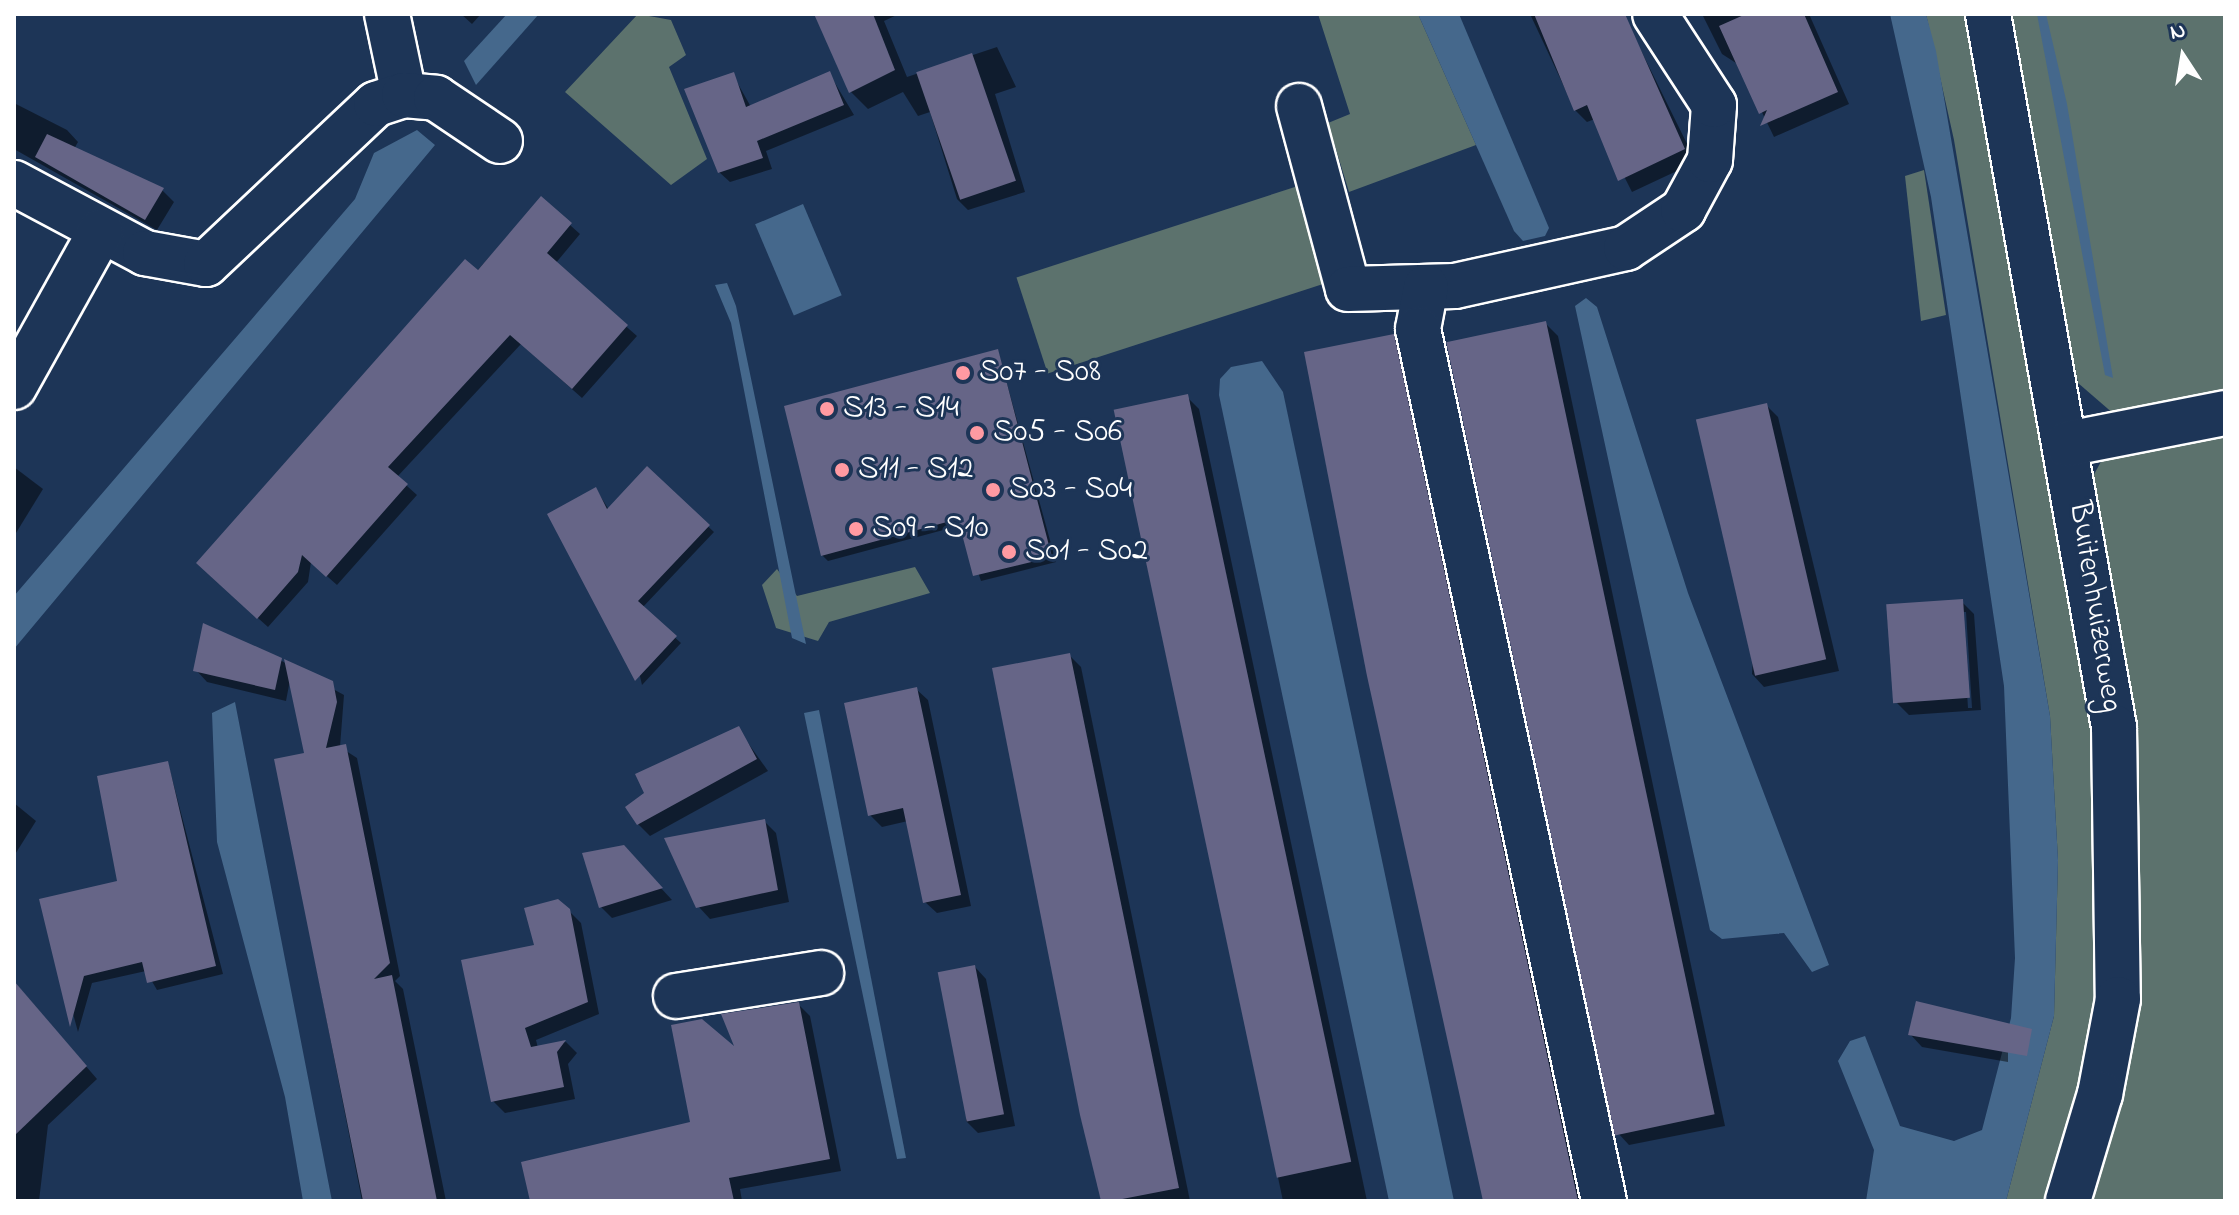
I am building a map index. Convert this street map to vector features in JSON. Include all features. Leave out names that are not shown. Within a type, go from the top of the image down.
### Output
[{"type":"street","points":[[387,14],[404,95]]},
{"type":"street","points":[[1299,106],[1348,289],[1426,287],[1626,248],[1683,210],[1710,160],[1714,105],[1655,14]]},
{"type":"street","name":"Buitenhuizerweg","points":[[1988,14],[2109,686],[2122,918],[2111,1043],[2068,1201]]},
{"type":"street","points":[[14,183],[145,253],[206,264],[376,104],[404,95],[436,98],[500,141]]},
{"type":"street","points":[[14,387],[101,231]]},
{"type":"street","points":[[1426,287],[1418,329],[1604,1201]]},
{"type":"street","points":[[2067,444],[2225,413]]},
{"type":"street","points":[[676,996],[821,973]]},
{"type":"green space","points":[[638,14],[671,20],[686,55],[669,67],[707,159],[671,185],[565,92]]},
{"type":"green space","points":[[1318,14],[1418,14],[1476,145],[1349,192],[1328,123],[1350,114]]},
{"type":"green space","points":[[1926,14],[1970,14],[2095,689],[2101,995],[2052,1201],[2006,1201],[2054,1016],[2058,860],[2050,716],[1954,140]]},
{"type":"green space","points":[[2006,14],[2225,14],[2225,399],[2115,415],[2078,383]]},
{"type":"green space","points":[[1924,170],[1946,315],[1921,321],[1905,176]]},
{"type":"green space","points":[[1298,186],[1329,282],[1048,374],[1016,277]]},
{"type":"green space","points":[[2225,426],[2225,1201],[2083,1201],[2105,1133],[2091,480],[2104,456]]},
{"type":"green space","points":[[915,567],[930,593],[829,622],[818,641],[776,628],[762,585],[777,569],[797,596]]},
{"type":"water","points":[[507,14],[539,14],[476,85],[464,61]]},
{"type":"water","points":[[1418,14],[1459,14],[1549,228],[1545,236],[1523,241],[1514,231]]},
{"type":"water","points":[[1890,14],[1926,14],[1936,51],[2050,716],[2058,860],[2054,1016],[2006,1201],[1866,1201],[1874,1150],[1838,1061],[1850,1041],[1865,1036],[1900,1126],[1954,1141],[1982,1130],[2011,1018],[2015,958],[2004,686],[1931,197]]},
{"type":"water","points":[[2037,14],[2046,14],[2067,104],[2113,378],[2105,375]]},
{"type":"water","points":[[417,130],[435,145],[14,649],[14,596],[355,199],[374,153]]},
{"type":"water","points":[[803,204],[842,295],[794,315],[755,224]]},
{"type":"water","points":[[727,283],[736,306],[806,644],[792,638],[731,323],[715,285]]},
{"type":"water","points":[[1586,298],[1597,307],[1688,593],[1829,965],[1812,972],[1784,933],[1722,939],[1710,930],[1575,306]]},
{"type":"water","points":[[1262,361],[1283,392],[1454,1201],[1389,1201],[1219,395],[1220,379],[1231,367]]},
{"type":"water","points":[[235,702],[332,1201],[303,1201],[285,1097],[217,842],[212,713]]},
{"type":"water","points":[[819,710],[906,1158],[897,1159],[804,713]]},
{"type":"building","points":[[814,14],[873,14],[895,70],[849,93]]},
{"type":"building","points":[[1534,14],[1625,14],[1685,149],[1618,181],[1587,105],[1574,111]]},
{"type":"building","points":[[1746,14],[1804,14],[1838,92],[1760,126],[1767,110],[1759,114],[1719,26]]},
{"type":"building","points":[[972,53],[1016,181],[960,200],[916,72]]},
{"type":"building","points":[[830,71],[844,105],[757,141],[763,158],[718,173],[684,89],[734,72],[746,107]]},
{"type":"building","points":[[47,134],[164,188],[145,220],[35,157]]},
{"type":"building","points":[[541,196],[572,223],[547,253],[628,325],[572,389],[510,335],[388,467],[408,484],[326,577],[302,555],[298,572],[257,619],[196,563],[465,259],[478,270]]},
{"type":"building","points":[[1546,321],[1715,1114],[1615,1135],[1446,342]]},
{"type":"building","points":[[1394,334],[1578,1201],[1483,1201],[1367,676],[1304,352]]},
{"type":"building","points":[[998,349],[1052,557],[973,576],[958,519],[821,556],[784,406]]},
{"type":"building","points":[[1188,394],[1351,1162],[1277,1178],[1114,410]]},
{"type":"building","points":[[1767,403],[1826,659],[1755,676],[1696,419]]},
{"type":"building","points":[[647,466],[710,525],[638,601],[677,636],[635,681],[547,514],[596,487],[607,509]]},
{"type":"building","points":[[1963,599],[1970,698],[1893,703],[1886,604]]},
{"type":"building","points":[[203,623],[282,658],[275,690],[193,671]]},
{"type":"building","points":[[1070,653],[1179,1188],[1112,1201],[1101,1201],[1080,1115],[992,668]]},
{"type":"building","points":[[284,659],[333,681],[337,702],[326,748],[346,744],[390,963],[374,979],[392,975],[437,1201],[363,1201],[274,759],[304,753]]},
{"type":"building","points":[[917,687],[961,895],[923,903],[903,808],[868,816],[844,703]]},
{"type":"building","points":[[739,726],[757,759],[637,825],[625,807],[644,793],[635,774]]},
{"type":"building","points":[[168,761],[216,966],[147,983],[142,962],[84,976],[70,1027],[39,899],[117,881],[97,776]]},
{"type":"building","points":[[765,819],[778,890],[696,908],[664,838]]},
{"type":"building","points":[[624,845],[663,888],[599,908],[582,853]]},
{"type":"building","points":[[558,899],[570,909],[588,1002],[525,1028],[531,1047],[566,1040],[557,1052],[564,1087],[491,1102],[461,960],[534,945],[524,908]]},
{"type":"building","points":[[975,965],[1004,1114],[967,1121],[938,972]]},
{"type":"building","points":[[14,981],[87,1066],[14,1136]]},
{"type":"building","points":[[1916,1001],[2032,1029],[2027,1056],[1908,1035]]},
{"type":"building","points":[[799,1002],[830,1159],[729,1178],[734,1201],[530,1201],[521,1162],[690,1122],[671,1025],[702,1019],[734,1046],[721,1014]]},
{"type":"place","name":"S07 - S08","points":[[963,373]]},
{"type":"place","name":"S13 - S14","points":[[827,409]]},
{"type":"place","name":"S05 - S06","points":[[977,433]]},
{"type":"place","name":"S11 - S12","points":[[842,470]]},
{"type":"place","name":"S03 - S04","points":[[993,490]]},
{"type":"place","name":"S09 - S10","points":[[856,529]]},
{"type":"place","name":"S01 - S02","points":[[1009,552]]}]
